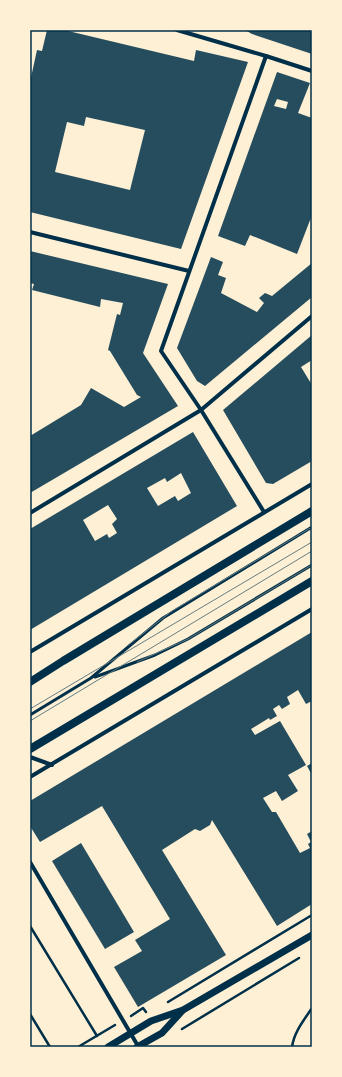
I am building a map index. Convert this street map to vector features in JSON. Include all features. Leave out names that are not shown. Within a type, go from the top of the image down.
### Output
[{"type":"main road","points":[[30,682],[312,511]]},
{"type":"main road","points":[[30,749],[312,581]]},
{"type":"street","points":[[177,30],[312,71]]},
{"type":"street","points":[[264,512],[201,410],[161,351],[266,56]]},
{"type":"street","points":[[30,232],[189,271]]},
{"type":"street","points":[[30,513],[201,410],[312,316]]},
{"type":"street","points":[[30,652],[312,484]]},
{"type":"street","points":[[30,777],[312,609]]},
{"type":"street","points":[[30,756],[52,765]]},
{"type":"street","points":[[30,862],[138,1047],[162,1033],[184,1010]]},
{"type":"street","points":[[108,1047],[151,1021],[184,1010],[312,935]]},
{"type":"lane","points":[[86,682],[162,618],[312,527]]},
{"type":"lane","points":[[30,715],[86,682],[184,642],[312,565]]},
{"type":"path","points":[[167,1003],[312,916]]},
{"type":"path","points":[[30,926],[97,1036]]},
{"type":"path","points":[[180,1031],[305,954]]},
{"type":"path","points":[[292,1047],[293,1040],[312,1008]]},
{"type":"path","points":[[30,1014],[50,1047]]},
{"type":"path","points":[[78,1047],[123,1020]]},
{"type":"building","points":[[47,30],[64,30],[194,61],[196,50],[248,62],[181,249],[30,212],[30,82],[37,50],[42,51]],"holes":[[[86,117],[145,130],[130,190],[55,172],[67,122],[84,126]]]},
{"type":"building","points":[[245,30],[312,30],[312,54],[252,34]]},
{"type":"building","points":[[277,72],[310,83],[298,113],[312,118],[312,215],[297,254],[250,235],[245,246],[218,236]],"holes":[[[277,99],[288,102],[286,109],[274,106]]]},
{"type":"building","points":[[30,251],[168,284],[143,353],[178,406],[30,493],[30,436],[81,405],[91,388],[124,407],[141,397],[137,395],[108,350],[117,314],[120,315],[123,303],[101,299],[100,307],[32,290],[34,284],[30,283]]},
{"type":"building","points":[[211,257],[223,262],[218,275],[226,278],[221,293],[257,312],[264,303],[259,298],[265,293],[272,296],[312,263],[312,297],[205,386],[197,381],[177,348]]},
{"type":"building","points":[[312,335],[312,360],[301,367],[312,385],[312,461],[273,484],[266,483],[223,410]]},
{"type":"building","points":[[193,432],[237,506],[30,630],[30,529]],"holes":[[[181,473],[191,493],[178,501],[175,496],[158,506],[147,488],[165,478],[167,482]],[[108,505],[117,519],[112,524],[117,533],[109,538],[107,534],[95,541],[83,520]]]},
{"type":"building","points":[[312,632],[312,701],[306,704],[298,690],[287,697],[290,704],[282,709],[279,705],[273,709],[277,716],[270,720],[269,718],[251,729],[255,735],[280,721],[306,765],[288,775],[298,791],[282,801],[276,791],[263,798],[272,812],[276,812],[300,853],[310,848],[308,844],[311,842],[307,834],[312,831],[312,904],[277,926],[212,820],[210,825],[200,831],[195,829],[162,850],[226,955],[138,1007],[114,967],[142,951],[135,940],[170,919],[102,806],[40,842],[30,826],[30,801]]},
{"type":"building","points":[[312,763],[312,775],[307,766]]},
{"type":"building","points":[[81,843],[134,932],[105,949],[52,861]]},
{"type":"tram line","points":[[127,646],[172,611],[312,527]]},
{"type":"tram line","points":[[30,709],[312,542]]},
{"type":"tram line","points":[[30,721],[312,551]]},
{"type":"tram line","points":[[137,662],[188,639],[312,565]]}]
